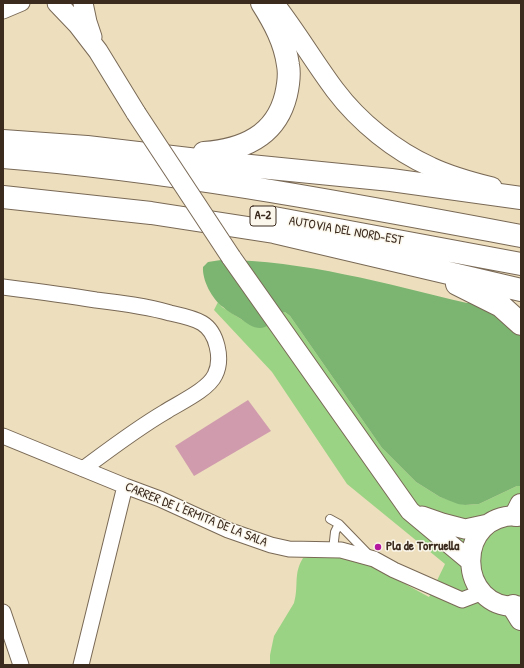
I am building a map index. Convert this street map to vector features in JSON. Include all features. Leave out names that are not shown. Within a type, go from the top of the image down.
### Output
[{"type":"highway","points":[[3,141],[205,153],[228,150],[243,145],[256,138],[269,128],[277,117],[284,104],[289,79],[289,66],[285,49],[271,17],[262,3]]},
{"type":"highway","points":[[87,146],[240,165],[391,180],[521,198]]},
{"type":"highway","name":"AUTOVIA DEL NORD-EST","points":[[3,156],[128,169],[221,182],[521,236]]},
{"type":"highway","name":"AUTOVIA DEL NORD-EST","points":[[3,184],[146,199],[262,216],[521,264]]},
{"type":"highway","points":[[3,197],[151,213],[274,232],[521,290]]},
{"type":"highway","points":[[382,257],[457,284],[501,306],[521,324]]},
{"type":"street","points":[[3,11],[22,3]]},
{"type":"street","points":[[57,3],[78,25],[98,51],[136,113],[231,257],[410,511],[470,561]]},
{"type":"street","points":[[83,3],[87,22],[98,51]]},
{"type":"street","points":[[274,3],[335,90],[349,107],[385,139],[432,168],[521,195]]},
{"type":"street","points":[[3,287],[150,307],[202,323],[211,332],[216,344],[219,360],[215,375],[207,384],[196,393],[121,440],[83,469]]},
{"type":"street","name":"CARRER DE L'ERMITA DE LA SALA","points":[[3,436],[160,499],[228,530],[271,545],[289,549],[341,550],[374,559],[394,570],[462,600],[483,592]]},
{"type":"street","points":[[81,665],[125,486]]},
{"type":"street","points":[[410,511],[442,523],[465,529],[488,524],[501,517],[519,512]]},
{"type":"street","points":[[488,524],[474,540],[470,554],[473,578],[491,600],[518,610]]},
{"type":"street","points":[[3,612],[20,665]]},
{"type":"lane","points":[[330,519],[339,524],[374,559]]},
{"type":"lane","points":[[333,550],[335,532],[339,524]]},
{"type":"green space","points":[[221,260],[283,264],[345,274],[467,303],[474,303],[498,315],[521,309],[521,486],[517,486],[479,504],[465,505],[440,497],[416,482],[382,448],[290,316],[285,312],[277,316],[268,326],[257,328],[229,312],[219,304],[208,289],[204,278],[203,267],[208,262]]},
{"type":"green space","points":[[218,302],[222,307],[244,321],[285,312],[290,316],[382,448],[416,482],[440,497],[465,505],[479,504],[517,486],[521,486],[521,665],[270,665],[270,655],[274,636],[294,603],[298,569],[303,558],[326,554],[363,561],[429,597],[445,564],[347,484],[272,372],[214,310]]},
{"type":"building","points":[[248,400],[271,431],[194,476],[175,446]]},
{"type":"place","name":"Pla de Torruella","points":[[378,547]]}]
